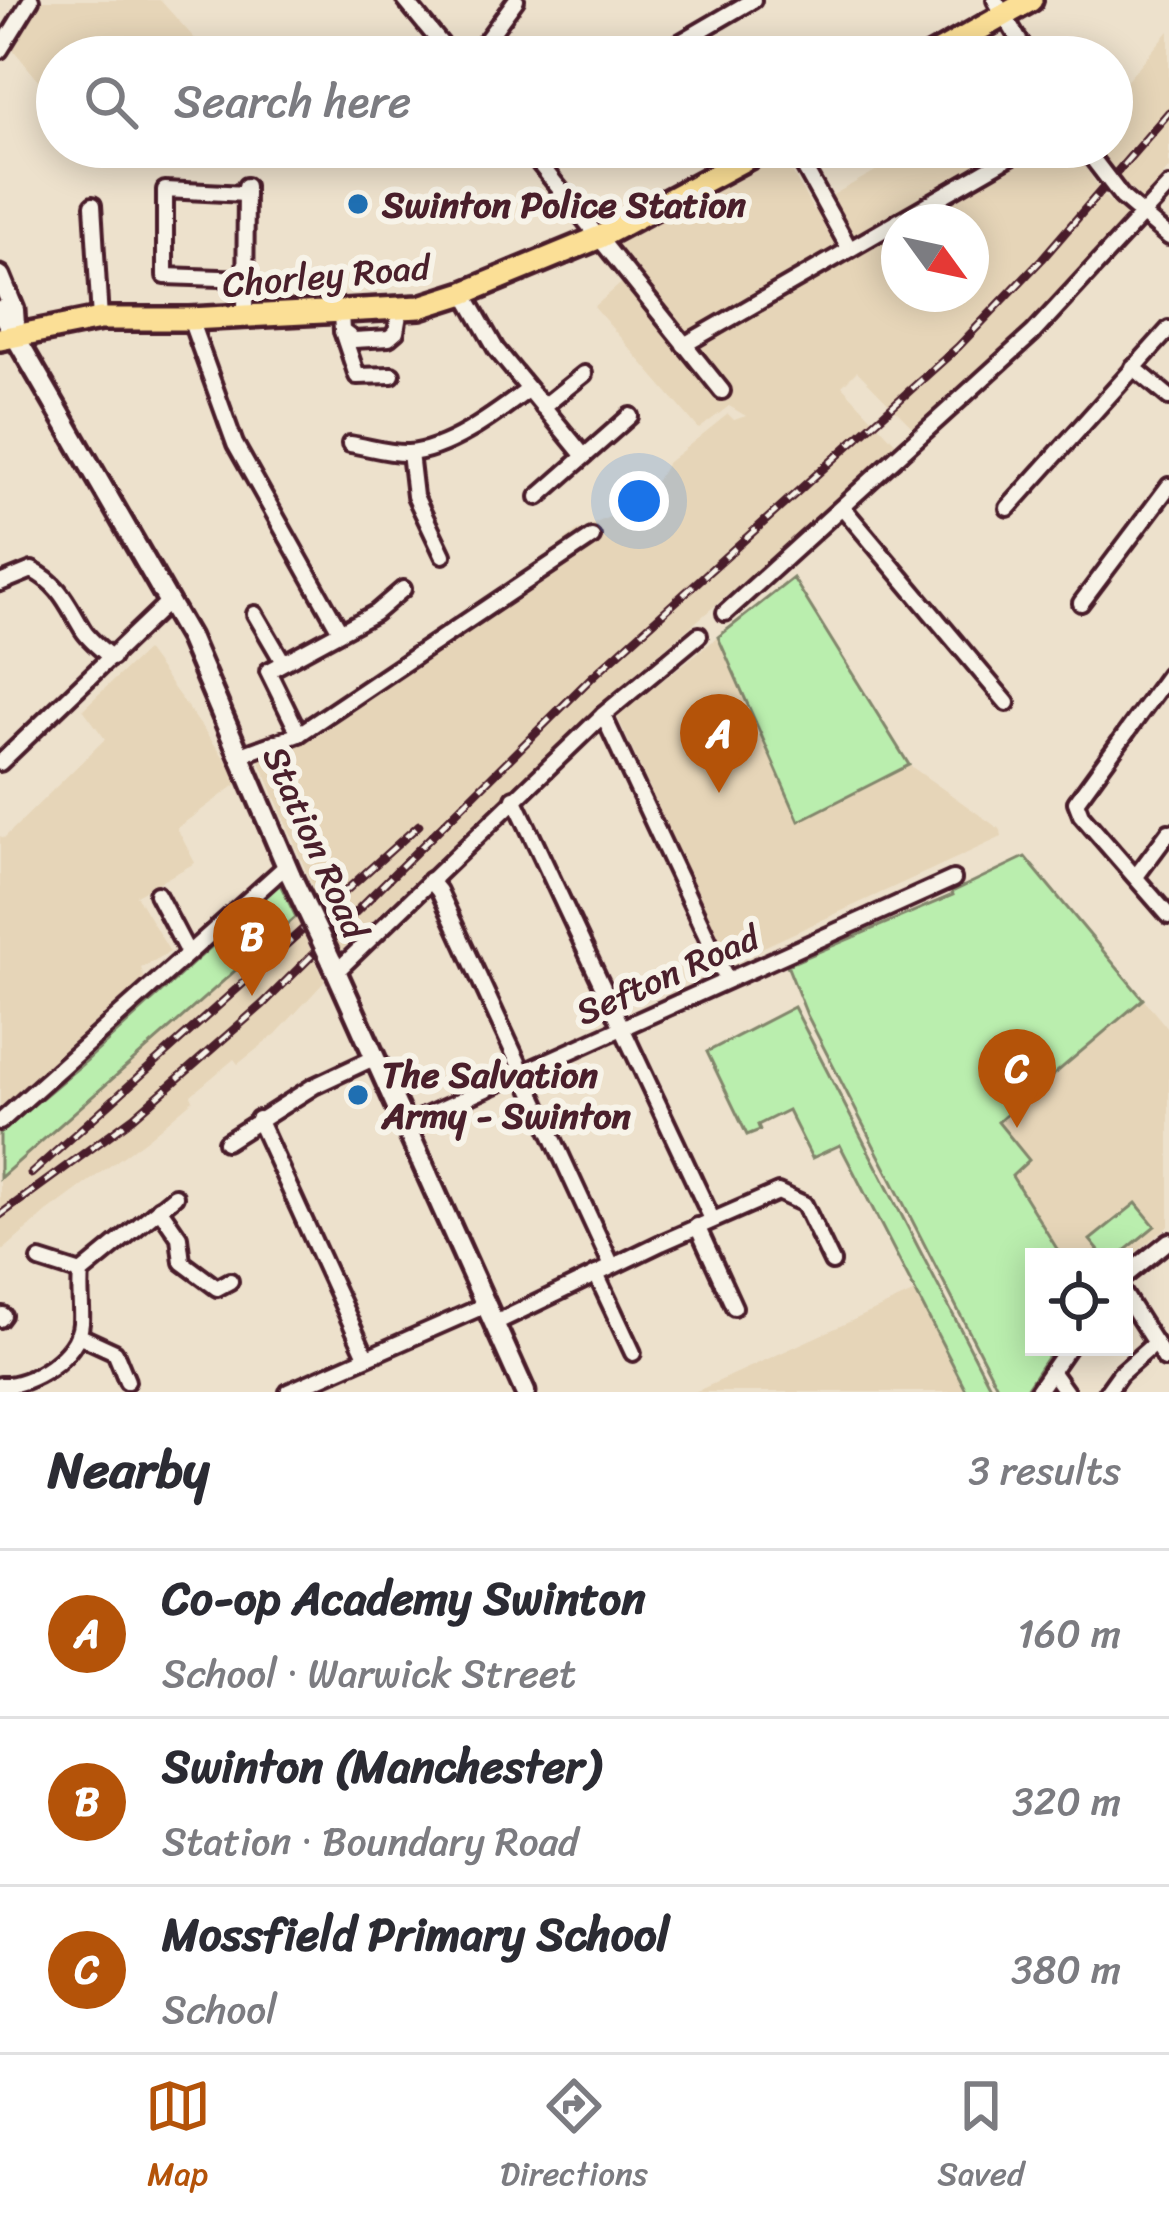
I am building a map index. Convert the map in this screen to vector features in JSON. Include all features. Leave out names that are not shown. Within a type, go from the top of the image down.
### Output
[{"type":"main road","points":[[960,36],[1000,8],[1031,0]]},
{"type":"main road","name":"Chorley Road","points":[[8,338],[100,319],[245,316],[342,322],[400,310],[464,293],[600,237],[729,168]]},
{"type":"main road","points":[[0,276],[14,310],[8,338]]},
{"type":"main road","points":[[0,310],[8,338]]},
{"type":"main road","name":"Station Road","points":[[8,338],[170,600],[525,1392]]},
{"type":"street","points":[[0,50],[31,0]]},
{"type":"street","points":[[405,0],[435,36]]},
{"type":"street","points":[[489,36],[516,0]]},
{"type":"street","points":[[691,36],[753,0]]},
{"type":"street","points":[[1000,8],[1017,36]]},
{"type":"street","points":[[543,168],[722,391]]},
{"type":"street","points":[[805,168],[849,248]]},
{"type":"street","points":[[684,344],[990,168]]},
{"type":"street","points":[[1100,168],[1122,197],[1169,237]]},
{"type":"street","points":[[725,613],[1033,333],[1169,187]]},
{"type":"street","points":[[245,316],[248,279],[246,190],[165,190],[165,276],[248,279]]},
{"type":"street","points":[[93,205],[100,319]]},
{"type":"street","points":[[464,293],[496,349],[583,455]]},
{"type":"street","points":[[190,319],[235,444],[340,631]]},
{"type":"street","points":[[342,322],[357,376],[392,375]]},
{"type":"street","points":[[1009,508],[1169,329]]},
{"type":"street","points":[[1132,367],[1169,397]]},
{"type":"street","points":[[543,407],[584,374]]},
{"type":"street","points":[[350,444],[410,453],[450,440],[528,390]]},
{"type":"street","points":[[538,497],[630,416]]},
{"type":"street","points":[[410,453],[415,496],[443,555]]},
{"type":"street","points":[[1081,603],[1169,486]]},
{"type":"street","points":[[843,508],[1006,703]]},
{"type":"street","points":[[241,755],[299,734],[592,537]]},
{"type":"street","points":[[0,583],[32,570],[44,576],[66,597],[92,641],[112,658]]},
{"type":"street","points":[[299,734],[268,670],[384,607],[403,589]]},
{"type":"street","points":[[0,764],[170,600]]},
{"type":"street","points":[[255,614],[283,662]]},
{"type":"street","points":[[334,966],[603,715],[699,635]]},
{"type":"street","points":[[1169,674],[1076,802],[1081,815],[1169,916]]},
{"type":"street","points":[[603,715],[727,980]]},
{"type":"street","points":[[514,798],[622,1025],[705,1223],[734,1307]]},
{"type":"street","points":[[1137,875],[1169,832]]},
{"type":"street","points":[[0,1122],[188,953],[288,871]]},
{"type":"street","name":"Sefton Road","points":[[406,1125],[952,879]]},
{"type":"street","points":[[430,880],[612,1267]]},
{"type":"street","points":[[158,894],[188,953]]},
{"type":"street","points":[[226,1142],[314,1085],[376,1057]]},
{"type":"street","points":[[258,1119],[366,1356]]},
{"type":"street","points":[[288,1392],[366,1356],[596,1274],[778,1192],[809,1211],[832,1262]]},
{"type":"street","points":[[3,1388],[33,1380],[74,1345],[81,1273],[175,1196]]},
{"type":"street","points":[[159,1208],[179,1237],[182,1262],[220,1290]]},
{"type":"street","points":[[1133,1270],[1169,1241]]},
{"type":"street","points":[[40,1260],[81,1273]]},
{"type":"street","points":[[596,1274],[633,1353]]},
{"type":"street","points":[[1133,1308],[1165,1359]]},
{"type":"street","points":[[78,1335],[116,1352],[127,1381]]},
{"type":"street","points":[[1108,1392],[1120,1374],[1155,1343]]},
{"type":"street","points":[[1037,1392],[1062,1356]]},
{"type":"street","points":[[1051,1371],[1066,1392]]},
{"type":"shaded area","points":[[42,0],[160,0],[192,36],[36,36],[36,77],[11,47]]},
{"type":"shaded area","points":[[1169,31],[1169,168],[1143,200],[1112,168],[1133,168],[1133,73]]},
{"type":"shaded area","points":[[761,168],[790,168],[814,211],[881,168],[1085,168],[1106,198],[1128,217],[1000,353],[916,431],[857,371],[842,386],[900,448],[596,707],[340,952],[258,757],[320,734],[472,625],[576,532],[645,501],[667,463],[728,414],[734,420],[746,416],[729,406],[699,429],[594,307],[633,273],[613,247]]},
{"type":"shaded area","points":[[718,637],[799,821],[909,765],[1001,830],[1002,837],[729,963],[617,716]]},
{"type":"shaded area","points":[[146,650],[241,781],[177,828],[195,863],[136,895],[170,952],[141,968],[146,982],[0,1116],[0,836],[4,838],[105,739],[83,709]]},
{"type":"shaded area","points":[[1025,857],[1169,1030],[1169,1226],[1133,1254],[1133,1248],[1025,1248],[1025,1356],[1048,1356],[1024,1392],[1000,1392],[807,1015],[787,965]]},
{"type":"shaded area","points":[[280,884],[325,981],[276,1034],[238,1064],[234,1059],[148,1138],[0,1253],[0,1133]]},
{"type":"shaded area","points":[[915,1292],[967,1392],[695,1392]]},
{"type":"green space","points":[[793,578],[909,765],[799,821],[718,637]]},
{"type":"green space","points":[[1025,857],[1143,999],[998,1122],[1029,1160],[1012,1176],[1056,1248],[1025,1248],[1025,1356],[1048,1356],[1024,1392],[1000,1392],[807,1015],[787,965]]},
{"type":"green space","points":[[280,884],[296,917],[0,1178],[0,1133]]},
{"type":"green space","points":[[794,1007],[993,1392],[967,1392],[840,1145],[812,1158],[788,1110],[747,1135],[707,1052]]},
{"type":"green space","points":[[1136,1203],[1155,1226],[1128,1248],[1097,1248],[1090,1240]]},
{"type":"railway","points":[[1133,154],[1169,112]]},
{"type":"railway","points":[[0,1215],[134,1117],[263,1004],[592,677],[958,347],[1121,168]]},
{"type":"railway","points":[[31,1174],[419,825]]},
{"type":"place","name":"Swinton Police Station","points":[[358,204]]},
{"type":"place","name":"Co-op Academy Swinton","points":[[719,793]]},
{"type":"place","name":"Swinton (Manchester)","points":[[252,996]]},
{"type":"place","name":"The Salvation Army - Swinton","points":[[358,1095]]},
{"type":"place","name":"Mossfield Primary School","points":[[1017,1128]]}]
